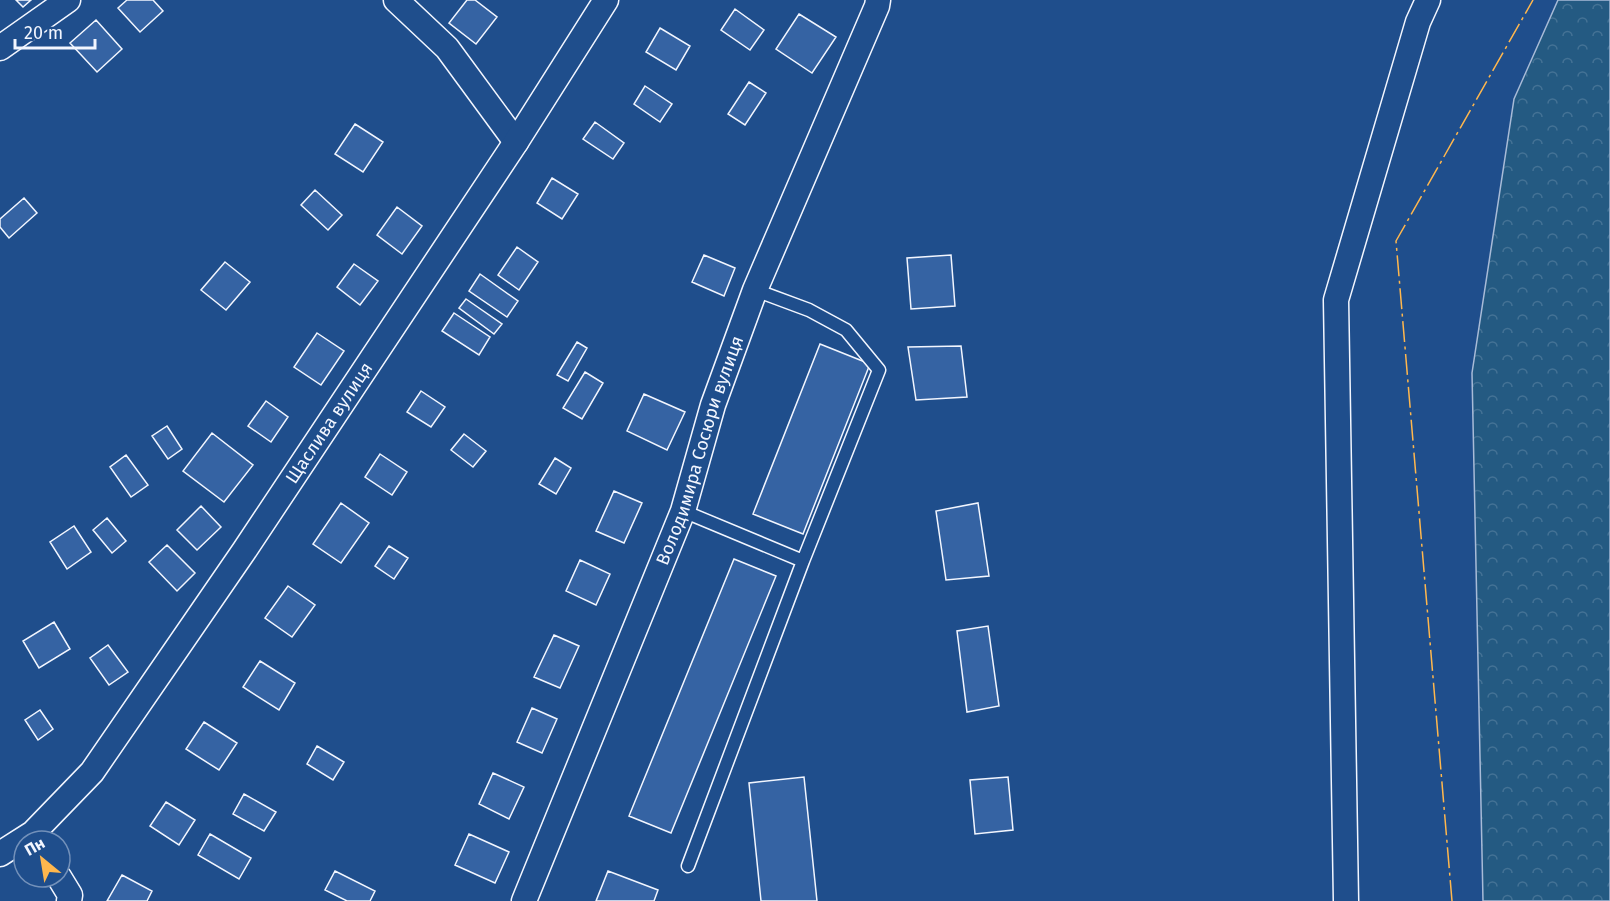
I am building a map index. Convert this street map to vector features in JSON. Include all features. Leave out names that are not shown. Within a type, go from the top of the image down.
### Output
[{"type":"street","points":[[0,48],[68,0]]},
{"type":"street","points":[[396,0],[447,48],[516,142]]},
{"type":"street","name":"Щаслива вулиця","points":[[42,829],[92,772],[244,551],[516,142],[606,0]]},
{"type":"street","name":"Володимира Сосюри вулиця","points":[[524,901],[683,511],[713,405],[755,290],[878,0]]},
{"type":"street","points":[[1346,901],[1336,300],[1418,22],[1428,0]]},
{"type":"lane","points":[[688,866],[803,561],[879,370],[846,330],[809,310],[755,290]]},
{"type":"lane","points":[[683,511],[803,561]]},
{"type":"green space","points":[[1558,0],[1610,0],[1610,901],[1483,901],[1472,373],[1514,99]]},
{"type":"building","points":[[16,0],[31,0],[23,7]]},
{"type":"building","points":[[127,0],[153,0],[163,11],[140,32],[118,8]]},
{"type":"building","points":[[467,0],[475,0],[497,17],[476,44],[449,23]]},
{"type":"building","points":[[735,9],[764,30],[750,50],[721,30]]},
{"type":"building","points":[[799,14],[836,37],[812,73],[776,49]]},
{"type":"building","points":[[96,20],[122,49],[97,72],[70,43]]},
{"type":"building","points":[[660,28],[690,46],[676,70],[646,52]]},
{"type":"building","points":[[749,82],[766,93],[745,125],[728,114]]},
{"type":"building","points":[[645,86],[672,104],[660,122],[634,104]]},
{"type":"building","points":[[595,122],[624,143],[613,159],[583,139]]},
{"type":"building","points":[[355,124],[383,142],[363,172],[335,154]]},
{"type":"building","points":[[552,178],[578,194],[562,219],[537,203]]},
{"type":"building","points":[[315,190],[342,215],[328,230],[301,205]]},
{"type":"building","points":[[24,198],[37,213],[9,238],[0,227],[0,219]]},
{"type":"building","points":[[397,207],[422,226],[402,254],[377,235]]},
{"type":"building","points":[[517,247],[538,262],[519,290],[498,275]]},
{"type":"building","points":[[704,255],[735,268],[724,296],[692,282]]},
{"type":"building","points":[[951,255],[955,306],[911,309],[907,258]]},
{"type":"building","points":[[225,262],[250,282],[226,310],[201,290]]},
{"type":"building","points":[[354,264],[378,281],[360,305],[337,287]]},
{"type":"building","points":[[480,274],[518,301],[507,317],[469,291]]},
{"type":"building","points":[[466,299],[502,324],[494,334],[459,308]]},
{"type":"building","points":[[454,313],[490,337],[479,355],[442,331]]},
{"type":"building","points":[[317,333],[344,351],[321,385],[294,367]]},
{"type":"building","points":[[577,342],[587,348],[568,381],[557,375]]},
{"type":"building","points":[[820,344],[870,364],[803,534],[753,514]]},
{"type":"building","points":[[961,346],[967,397],[916,400],[908,347]]},
{"type":"building","points":[[585,372],[603,383],[582,419],[563,408]]},
{"type":"building","points":[[421,391],[445,407],[431,427],[407,412]]},
{"type":"building","points":[[644,394],[685,412],[667,450],[627,431]]},
{"type":"building","points":[[266,401],[288,417],[271,442],[248,426]]},
{"type":"building","points":[[167,426],[182,449],[168,459],[152,436]]},
{"type":"building","points":[[212,433],[253,465],[224,502],[183,471]]},
{"type":"building","points":[[464,434],[486,451],[473,467],[451,450]]},
{"type":"building","points":[[380,454],[407,472],[392,495],[365,477]]},
{"type":"building","points":[[126,455],[148,485],[131,497],[110,467]]},
{"type":"building","points":[[555,458],[571,468],[556,494],[539,484]]},
{"type":"building","points":[[614,491],[642,503],[624,543],[596,531]]},
{"type":"building","points":[[341,503],[369,523],[341,563],[313,544]]},
{"type":"building","points":[[978,503],[989,576],[946,580],[936,511]]},
{"type":"building","points":[[201,506],[221,527],[197,550],[177,530]]},
{"type":"building","points":[[107,518],[126,541],[112,553],[93,530]]},
{"type":"building","points":[[74,526],[91,552],[67,569],[50,542]]},
{"type":"building","points":[[167,545],[195,573],[177,591],[149,562]]},
{"type":"building","points":[[389,546],[408,558],[394,579],[375,566]]},
{"type":"building","points":[[734,559],[776,576],[671,833],[629,816]]},
{"type":"building","points":[[580,560],[610,574],[596,605],[566,591]]},
{"type":"building","points":[[288,586],[315,605],[292,637],[265,618]]},
{"type":"building","points":[[54,622],[70,649],[39,668],[23,641]]},
{"type":"building","points":[[988,626],[999,706],[967,712],[957,631]]},
{"type":"building","points":[[554,635],[579,646],[560,688],[534,677]]},
{"type":"building","points":[[108,645],[128,672],[109,685],[90,658]]},
{"type":"building","points":[[260,661],[295,683],[279,710],[243,687]]},
{"type":"building","points":[[532,708],[557,719],[542,753],[517,742]]},
{"type":"building","points":[[40,710],[53,729],[38,740],[25,720]]},
{"type":"building","points":[[204,722],[237,743],[219,770],[186,749]]},
{"type":"building","points":[[317,746],[344,762],[333,780],[307,764]]},
{"type":"building","points":[[493,773],[524,787],[509,819],[479,804]]},
{"type":"building","points":[[804,777],[817,901],[761,901],[749,783]]},
{"type":"building","points":[[1008,777],[1013,830],[975,834],[970,780]]},
{"type":"building","points":[[244,794],[276,812],[264,831],[233,814]]},
{"type":"building","points":[[166,802],[195,820],[179,845],[150,826]]},
{"type":"building","points":[[210,834],[251,858],[239,879],[198,855]]},
{"type":"building","points":[[469,834],[509,852],[495,883],[455,865]]},
{"type":"building","points":[[335,871],[375,891],[370,901],[347,901],[325,890]]},
{"type":"building","points":[[608,871],[658,890],[654,901],[596,901]]},
{"type":"building","points":[[122,875],[152,891],[147,901],[107,901]]},
{"type":"power","points":[[1452,901],[1396,241],[1533,0]]}]
